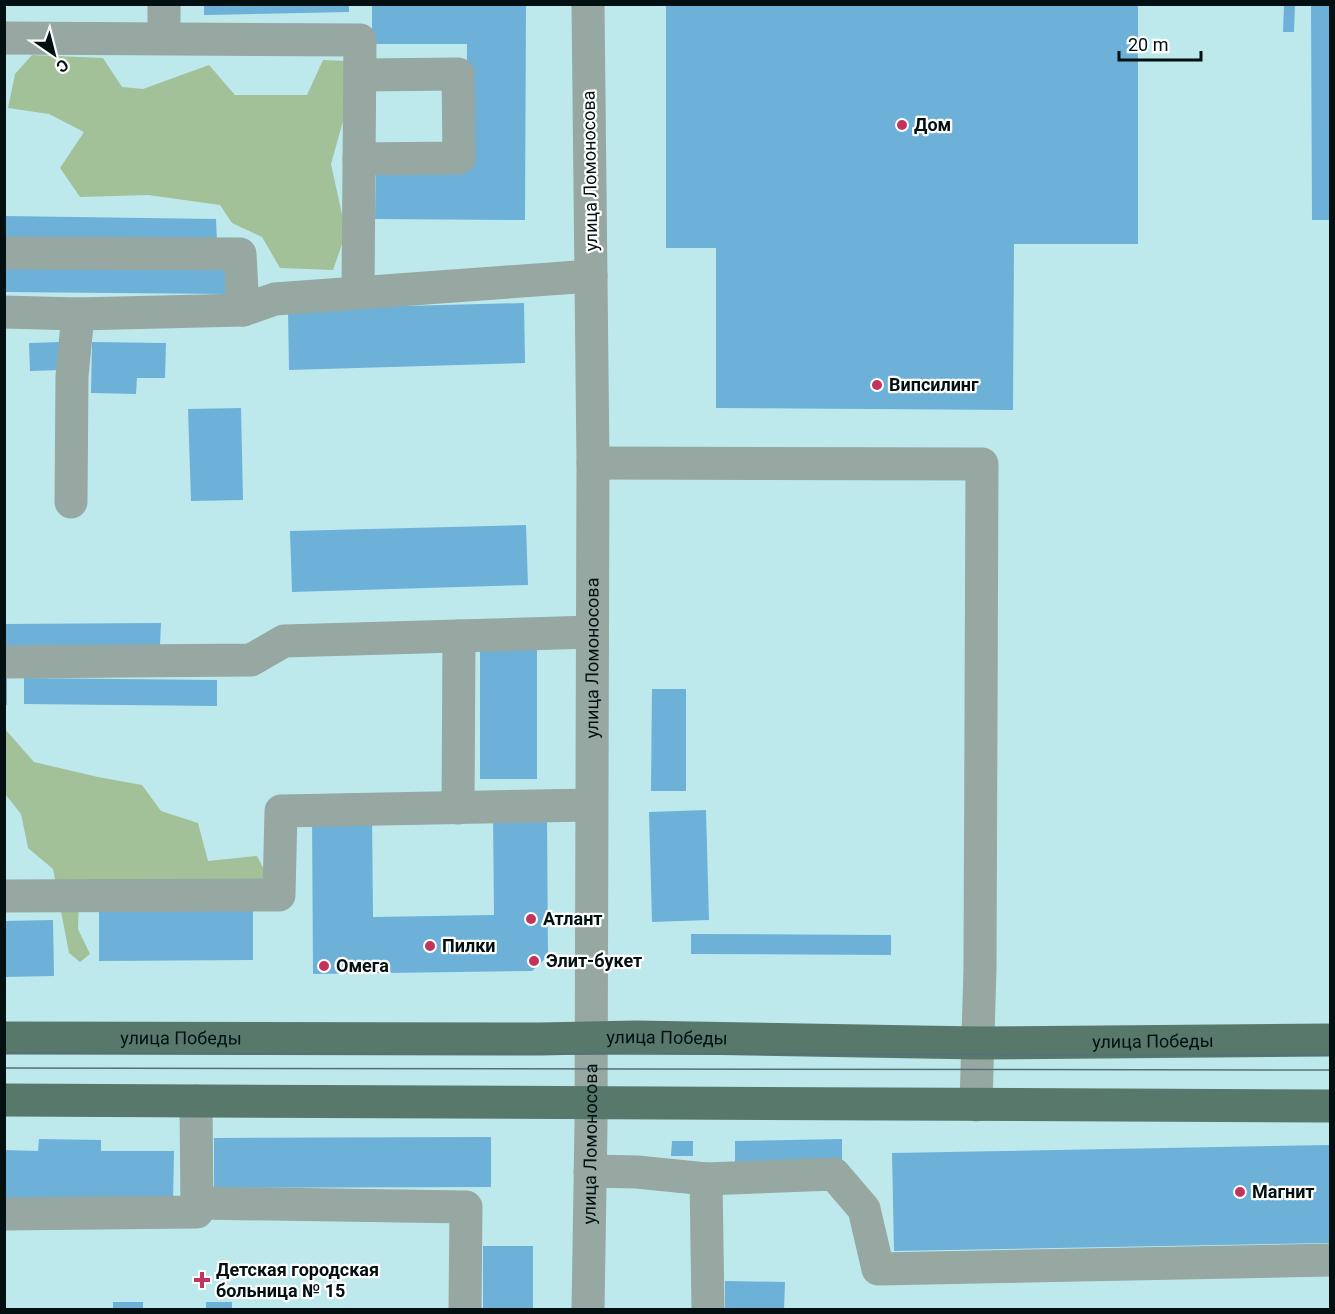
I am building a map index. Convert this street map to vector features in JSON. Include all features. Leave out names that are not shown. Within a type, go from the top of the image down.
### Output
[{"type":"main road","name":"улица Победы","points":[[4,1038],[591,1038],[978,1043],[1330,1040]]},
{"type":"main road","points":[[4,1100],[1330,1106]]},
{"type":"street","points":[[164,4],[164,38]]},
{"type":"street","name":"улица Ломоносова","points":[[588,4],[593,463],[588,1310]]},
{"type":"street","points":[[4,38],[360,40],[358,292]]},
{"type":"street","points":[[359,159],[459,158],[459,74],[360,75]]},
{"type":"street","points":[[4,253],[240,254],[243,310]]},
{"type":"street","points":[[4,312],[78,314],[243,310],[275,299],[591,276]]},
{"type":"street","points":[[71,502],[72,376],[78,314]]},
{"type":"street","points":[[593,463],[982,464],[976,1105]]},
{"type":"street","points":[[4,662],[251,660],[284,640],[592,632]]},
{"type":"street","points":[[458,808],[459,636]]},
{"type":"street","points":[[4,896],[279,895],[281,811],[591,805]]},
{"type":"street","points":[[4,1214],[197,1212],[196,1101]]},
{"type":"street","points":[[590,1170],[706,1179],[834,1174],[864,1209],[878,1269],[1330,1260]]},
{"type":"street","points":[[706,1179],[708,1310]]},
{"type":"street","points":[[197,1203],[466,1207],[465,1310]]},
{"type":"green space","points":[[32,55],[103,58],[122,87],[143,89],[209,65],[235,95],[307,95],[323,60],[347,61],[347,107],[331,164],[346,233],[333,270],[280,268],[262,237],[232,223],[220,205],[148,195],[80,197],[60,168],[84,132],[49,114],[8,108],[15,74]]},
{"type":"green space","points":[[4,728],[34,762],[142,785],[161,811],[198,823],[208,861],[257,856],[268,877],[255,888],[79,896],[78,929],[90,954],[80,962],[69,953],[53,869],[28,848],[21,814],[5,794]]},
{"type":"building","points":[[204,4],[349,4],[349,12],[204,15]]},
{"type":"building","points":[[372,4],[526,4],[525,220],[375,219],[376,161],[466,161],[467,44],[372,44]]},
{"type":"building","points":[[1284,4],[1295,4],[1294,32],[1283,32]]},
{"type":"building","points":[[1311,4],[1330,4],[1330,220],[1312,220]]},
{"type":"building","name":"Дом","points":[[666,5],[1138,6],[1138,244],[1014,244],[1013,410],[716,408],[716,248],[666,248]]},
{"type":"building","points":[[4,216],[216,219],[217,242],[4,240]]},
{"type":"building","points":[[4,265],[228,266],[226,294],[4,292]]},
{"type":"building","points":[[524,303],[525,363],[289,370],[288,309]]},
{"type":"building","points":[[60,342],[61,370],[30,371],[29,343]]},
{"type":"building","points":[[92,342],[166,343],[165,378],[137,378],[136,394],[91,393]]},
{"type":"building","points":[[241,408],[243,500],[191,501],[188,409]]},
{"type":"building","points":[[526,525],[528,585],[292,592],[290,531]]},
{"type":"building","points":[[161,623],[160,645],[4,646],[4,624]]},
{"type":"building","points":[[480,641],[537,641],[537,779],[480,779]]},
{"type":"building","points":[[4,677],[7,677],[7,705],[4,705]]},
{"type":"building","points":[[24,678],[217,680],[217,706],[24,704]]},
{"type":"building","points":[[652,689],[686,689],[686,791],[651,791]]},
{"type":"building","points":[[706,810],[709,920],[652,922],[649,812]]},
{"type":"building","points":[[493,813],[547,813],[548,956],[532,971],[313,974],[312,815],[372,815],[373,917],[494,915]]},
{"type":"building","points":[[253,903],[253,960],[99,961],[99,905]]},
{"type":"building","points":[[53,920],[54,976],[4,977],[4,921]]},
{"type":"building","points":[[691,934],[891,935],[891,955],[691,954]]},
{"type":"building","points":[[491,1137],[491,1187],[214,1188],[214,1138]]},
{"type":"building","points":[[39,1139],[101,1140],[101,1151],[174,1151],[173,1203],[4,1201],[4,1150],[38,1151]]},
{"type":"building","points":[[842,1139],[842,1161],[735,1163],[735,1141]]},
{"type":"building","points":[[672,1141],[693,1141],[693,1156],[671,1156]]},
{"type":"building","points":[[1330,1145],[1330,1243],[894,1251],[892,1153]]},
{"type":"building","points":[[483,1246],[533,1246],[533,1310],[483,1310]]},
{"type":"building","points":[[725,1281],[785,1282],[784,1310],[725,1310]]},
{"type":"building","points":[[113,1302],[143,1302],[143,1310],[113,1310]]},
{"type":"building","points":[[206,1302],[232,1302],[232,1310],[206,1310]]},
{"type":"tram line","points":[[4,1053],[1330,1055]]},
{"type":"tram line","points":[[4,1068],[1330,1070]]},
{"type":"place","name":"Дом","points":[[902,125]]},
{"type":"place","name":"Випсилинг","points":[[877,385]]},
{"type":"place","name":"Атлант","points":[[531,919]]},
{"type":"place","name":"Пилки","points":[[430,946]]},
{"type":"place","name":"Элит-букет","points":[[534,961]]},
{"type":"place","name":"Омега","points":[[324,966]]},
{"type":"place","name":"Магнит","points":[[1240,1192]]},
{"type":"place","name":"Детская городская больница № 15","points":[[202,1280]]}]
